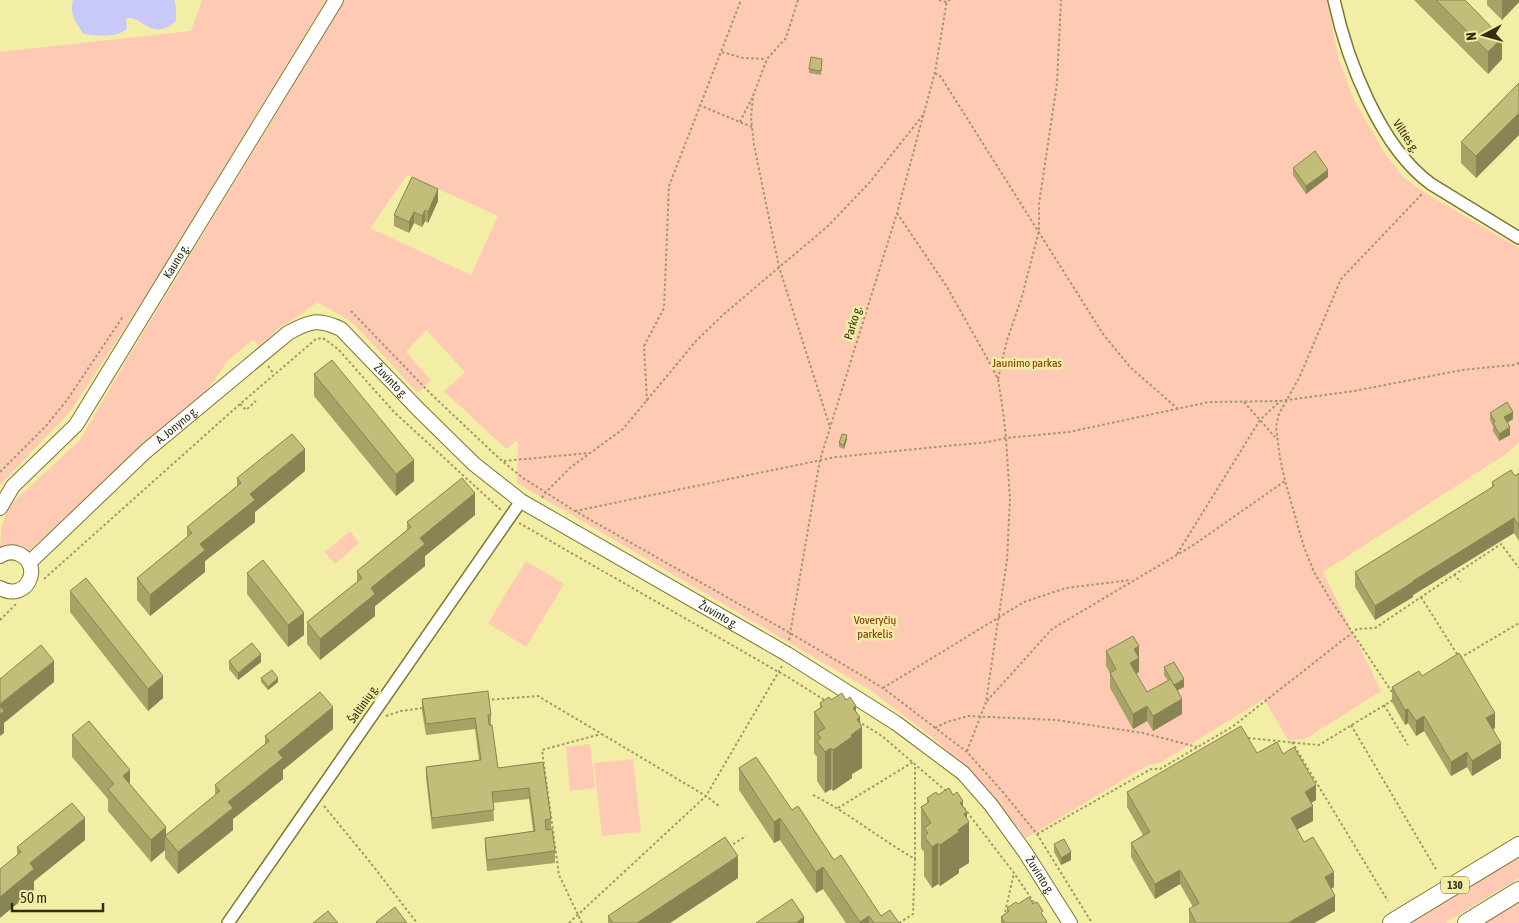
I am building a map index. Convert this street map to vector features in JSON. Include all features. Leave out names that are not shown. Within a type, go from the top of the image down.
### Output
[{"type":"main road","name":"130","points":[[1392,923],[1519,846]]},
{"type":"main road","points":[[1467,923],[1519,891]]},
{"type":"street","name":"Kauno g.","points":[[0,508],[13,486],[76,425],[336,0]]},
{"type":"street","name":"Vilties g.","points":[[1334,0],[1352,62],[1370,104],[1390,139],[1407,163],[1431,184],[1519,238]]},
{"type":"street","name":"A. Jonyno g.","points":[[29,563],[146,451],[288,333],[306,323],[328,323],[341,328]]},
{"type":"street","name":"Žuvinto g.","points":[[341,328],[474,464],[521,501],[787,654],[896,723],[963,774],[991,805],[1020,844],[1070,923]]},
{"type":"street","name":"Šaltinių g.","points":[[228,923],[521,501]]},
{"type":"street","points":[[0,556],[15,552],[26,558],[31,570],[31,577],[24,588],[13,592],[0,589]]},
{"type":"path","points":[[647,401],[644,346],[664,308],[668,186],[742,0]]},
{"type":"path","points":[[740,122],[753,96],[767,59],[786,38],[798,0]]},
{"type":"path","points":[[939,0],[950,0]]},
{"type":"path","points":[[967,752],[986,702],[1007,560],[1010,500],[1006,438],[998,379],[1007,340],[1022,300],[1039,231],[1039,204],[1056,82],[1061,0]]},
{"type":"path","name":"Parko g.","points":[[569,923],[706,796],[780,672],[787,654],[820,460],[897,213],[935,72],[946,1]]},
{"type":"path","points":[[722,52],[743,58],[767,59]]},
{"type":"path","points":[[935,72],[941,77],[1103,334],[1130,367],[1178,409]]},
{"type":"path","points":[[753,96],[752,128],[754,145],[779,267],[830,427]]},
{"type":"path","points":[[699,105],[752,128]]},
{"type":"path","points":[[528,528],[545,493],[571,467],[623,429],[696,341],[724,314],[828,226],[870,182],[924,113]]},
{"type":"path","points":[[1246,738],[1319,745],[1396,698],[1314,572],[1304,547],[1285,481],[1276,439],[1276,427],[1279,414],[1300,376],[1341,278],[1431,184]]},
{"type":"path","points":[[897,213],[947,287],[998,379]]},
{"type":"path","points":[[351,311],[431,394]]},
{"type":"path","points":[[0,472],[46,426],[67,400],[122,318],[136,327]]},
{"type":"path","points":[[40,582],[240,404],[316,339],[323,338],[330,342],[347,359],[394,412],[510,518],[780,672],[832,705]]},
{"type":"path","points":[[575,511],[836,456],[988,442],[1006,438],[1069,432],[1209,402],[1288,400],[1354,391],[1462,370],[1519,363]]},
{"type":"path","points":[[240,404],[246,410],[256,401]]},
{"type":"path","points":[[1175,556],[1260,420],[1280,401]]},
{"type":"path","points":[[1244,402],[1276,439]]},
{"type":"path","points":[[502,461],[591,452]]},
{"type":"path","points":[[986,702],[1052,629],[1192,546],[1285,481]]},
{"type":"path","points":[[1037,834],[1151,769],[1160,769],[1232,727],[1357,629],[1375,628],[1502,544],[1519,568]]},
{"type":"path","points":[[1454,575],[1461,582]]},
{"type":"path","points":[[883,688],[1024,602],[1066,588],[1134,580]]},
{"type":"path","points":[[1421,597],[1460,658],[1519,622]]},
{"type":"path","points":[[0,620],[20,601]]},
{"type":"path","points":[[485,701],[538,696],[706,796],[719,806]]},
{"type":"path","points":[[1384,705],[1408,745]]},
{"type":"path","points":[[374,713],[387,716],[401,711],[429,707]]},
{"type":"path","points":[[935,728],[956,718],[982,716],[1056,720],[1143,733],[1197,747]]},
{"type":"path","points":[[857,720],[882,736],[950,795]]},
{"type":"path","points":[[1351,725],[1437,871]]},
{"type":"path","points":[[582,923],[559,875],[542,750],[601,734]]},
{"type":"path","points":[[1218,735],[1228,736]]},
{"type":"path","points":[[1292,742],[1388,901]]},
{"type":"path","points":[[838,808],[912,762]]},
{"type":"path","points":[[899,923],[913,914],[916,765]]},
{"type":"path","points":[[813,795],[838,808],[890,845],[915,859]]},
{"type":"path","points":[[316,796],[417,923]]},
{"type":"path","points":[[957,801],[964,807],[1014,873],[1038,909]]},
{"type":"path","points":[[730,847],[746,836]]},
{"type":"path","points":[[1002,923],[1014,873]]},
{"type":"green space","points":[[202,0],[326,0],[153,285],[70,412],[0,485],[0,52],[191,31]]},
{"type":"green space","name":"Jaunimo parkas","points":[[345,0],[1327,0],[1339,60],[1354,100],[1386,155],[1404,178],[1427,194],[1519,248],[1519,442],[1506,454],[1323,572],[1381,691],[1305,739],[1288,740],[1264,699],[1160,763],[1148,765],[1026,838],[980,782],[932,737],[870,690],[517,483],[518,442],[516,441],[506,449],[444,391],[465,372],[426,330],[406,352],[431,380],[417,392],[353,324],[317,302],[280,327],[259,346],[253,340],[228,360],[204,395],[138,451],[20,559],[7,557],[0,550],[1,528],[10,505],[80,440]],"holes":[[[407,175],[498,216],[471,275],[370,228]]]},
{"type":"green space","points":[[350,531],[359,543],[335,564],[325,552]]},
{"type":"green space","points":[[526,561],[564,584],[526,647],[488,623]]},
{"type":"green space","points":[[590,744],[595,788],[570,791],[566,747]]},
{"type":"green space","points":[[633,759],[641,832],[602,836],[594,763]]},
{"type":"green space","points":[[1519,858],[1519,878],[1445,923],[1410,923]]},
{"type":"green space","points":[[1519,902],[1519,923],[1485,923]]},
{"type":"water","points":[[73,0],[174,0],[176,21],[167,27],[153,29],[131,18],[126,19],[127,29],[117,34],[101,36],[84,34],[73,14]]},
{"type":"building","points":[[1436,0],[1465,0],[1502,38],[1488,52]]},
{"type":"building","points":[[811,57],[822,59],[821,71],[809,69]]},
{"type":"building","points":[[1519,83],[1519,113],[1476,156],[1461,142]]},
{"type":"building","points":[[1315,151],[1328,170],[1306,186],[1293,168]]},
{"type":"building","points":[[412,177],[438,189],[428,212],[425,210],[422,216],[414,212],[409,222],[394,215]]},
{"type":"building","points":[[332,360],[414,460],[396,474],[314,374]]},
{"type":"building","points":[[1507,402],[1513,412],[1504,417],[1510,427],[1499,434],[1490,413]]},
{"type":"building","points":[[292,434],[305,449],[250,494],[255,500],[200,544],[205,550],[150,595],[137,578],[192,533],[187,527],[241,483],[237,478]]},
{"type":"building","points":[[842,434],[847,435],[844,445],[839,443]]},
{"type":"building","points":[[1511,470],[1515,476],[1519,473],[1519,526],[1514,518],[1375,606],[1355,572],[1494,486],[1492,482]]},
{"type":"building","points":[[462,478],[475,493],[420,538],[425,544],[371,588],[375,594],[320,639],[307,622],[362,578],[357,571],[411,527],[407,522]]},
{"type":"building","points":[[263,560],[304,613],[288,625],[247,573]]},
{"type":"building","points":[[86,578],[163,676],[148,689],[70,591]]},
{"type":"building","points":[[1133,636],[1139,646],[1134,649],[1139,658],[1130,663],[1147,692],[1171,679],[1182,699],[1153,716],[1147,706],[1133,714],[1110,673],[1116,669],[1106,651]]},
{"type":"building","points":[[252,643],[261,654],[238,673],[229,661]]},
{"type":"building","points":[[41,645],[54,661],[0,704],[0,679]]},
{"type":"building","points":[[1459,653],[1495,713],[1486,718],[1501,743],[1472,761],[1467,752],[1451,762],[1424,716],[1416,721],[1408,709],[1405,710],[1392,687],[1419,671],[1422,676]]},
{"type":"building","points":[[1174,662],[1184,679],[1174,685],[1164,667]]},
{"type":"building","points":[[272,670],[278,678],[268,687],[261,678]]},
{"type":"building","points":[[488,691],[491,715],[488,715],[489,725],[492,725],[498,768],[543,762],[551,819],[545,820],[546,830],[552,829],[555,851],[487,860],[485,838],[535,831],[529,788],[492,792],[494,810],[432,818],[426,767],[481,760],[475,718],[426,724],[422,699]]},
{"type":"building","points":[[320,692],[333,707],[278,752],[283,758],[228,802],[233,808],[178,852],[165,836],[220,791],[215,785],[269,741],[265,736]]},
{"type":"building","points":[[842,693],[846,700],[850,697],[856,706],[853,708],[860,717],[857,719],[862,727],[851,735],[852,737],[833,750],[831,748],[825,752],[817,741],[821,738],[817,733],[825,728],[814,712],[822,707],[820,703],[829,697],[831,700]]},
{"type":"building","points":[[0,706],[4,711],[0,714]]},
{"type":"building","points":[[89,721],[130,770],[123,776],[166,827],[151,840],[108,789],[114,784],[72,735]]},
{"type":"building","points":[[1241,726],[1257,753],[1277,742],[1283,754],[1294,747],[1316,785],[1305,792],[1313,806],[1291,818],[1304,842],[1313,837],[1334,872],[1325,877],[1335,896],[1288,923],[1196,923],[1189,909],[1199,903],[1180,870],[1155,884],[1131,843],[1150,832],[1127,792]]},
{"type":"building","points":[[756,757],[792,810],[798,806],[834,860],[841,855],[881,916],[890,910],[899,923],[874,923],[869,916],[860,922],[823,867],[816,872],[780,818],[774,822],[739,768]]},
{"type":"building","points":[[949,788],[953,795],[957,792],[963,801],[960,803],[967,812],[964,814],[969,822],[958,830],[959,832],[940,845],[938,843],[932,847],[924,836],[928,833],[924,828],[931,823],[921,807],[929,802],[927,798],[936,792],[938,795]]},
{"type":"building","points":[[72,803],[85,818],[30,863],[34,869],[0,897],[0,869],[21,852],[17,847]]},
{"type":"building","points":[[725,837],[738,856],[637,923],[613,923],[608,916]]},
{"type":"building","points":[[1064,839],[1071,852],[1061,858],[1054,844]]},
{"type":"building","points":[[1029,897],[1033,904],[1037,902],[1047,922],[1005,923],[1001,917],[1009,911],[1007,908]]},
{"type":"building","points":[[792,899],[804,917],[796,923],[756,923]]},
{"type":"building","points":[[395,907],[407,923],[376,922]]},
{"type":"building","points":[[328,911],[338,923],[313,923]]},
{"type":"park label","name":"Voveryčių parkelis","points":[[875,627]]}]
